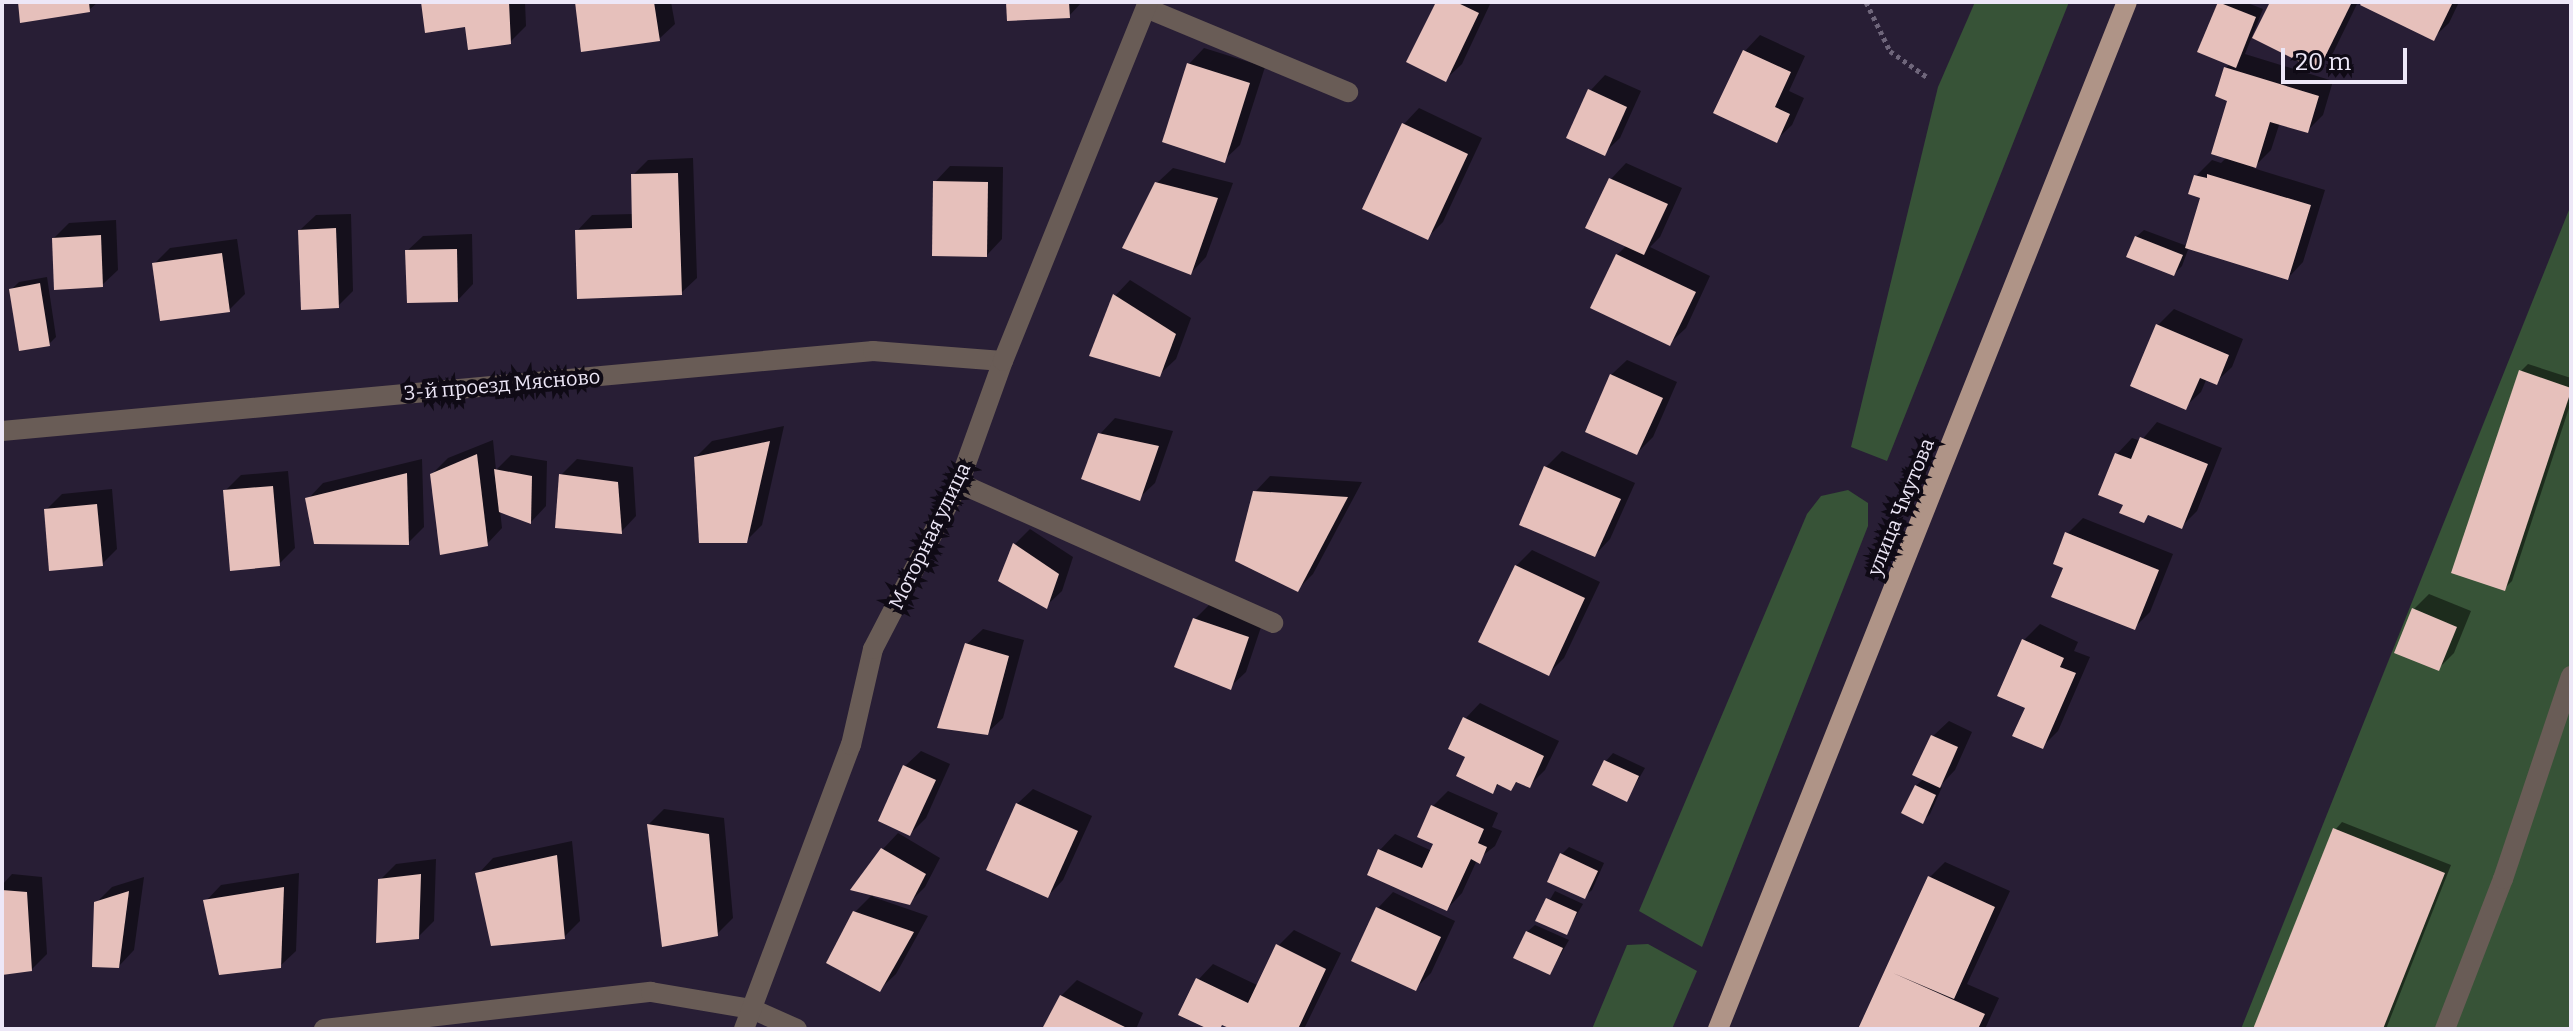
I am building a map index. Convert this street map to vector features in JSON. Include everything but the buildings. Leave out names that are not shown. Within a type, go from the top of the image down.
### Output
[{"type":"main road","name":"улица Чмутова","points":[[1718,1029],[2127,2]]},
{"type":"street","points":[[1147,5],[1348,92]]},
{"type":"street","name":"Моторная улица","points":[[744,1029],[851,745],[873,649],[959,483],[1003,361],[1147,5]]},
{"type":"street","name":"3-й проезд Мясново","points":[[2,431],[873,351],[1003,361]]},
{"type":"street","points":[[959,483],[1273,623]]},
{"type":"street","points":[[2445,1029],[2503,879],[2571,676]]},
{"type":"street","points":[[324,1029],[651,992],[752,1009],[797,1029]]},
{"type":"path","points":[[1866,2],[1890,51],[1927,77]]},
{"type":"green space","points":[[1975,2],[2069,2],[1887,461],[1851,447],[1938,87]]},
{"type":"green space","points":[[2571,205],[2571,1029],[2241,1029]]},
{"type":"green space","points":[[1848,490],[1868,503],[1868,526],[1702,947],[1639,911],[1807,514],[1821,496]]},
{"type":"green space","points":[[1648,944],[1697,971],[1672,1029],[1592,1029],[1627,945]]}]
